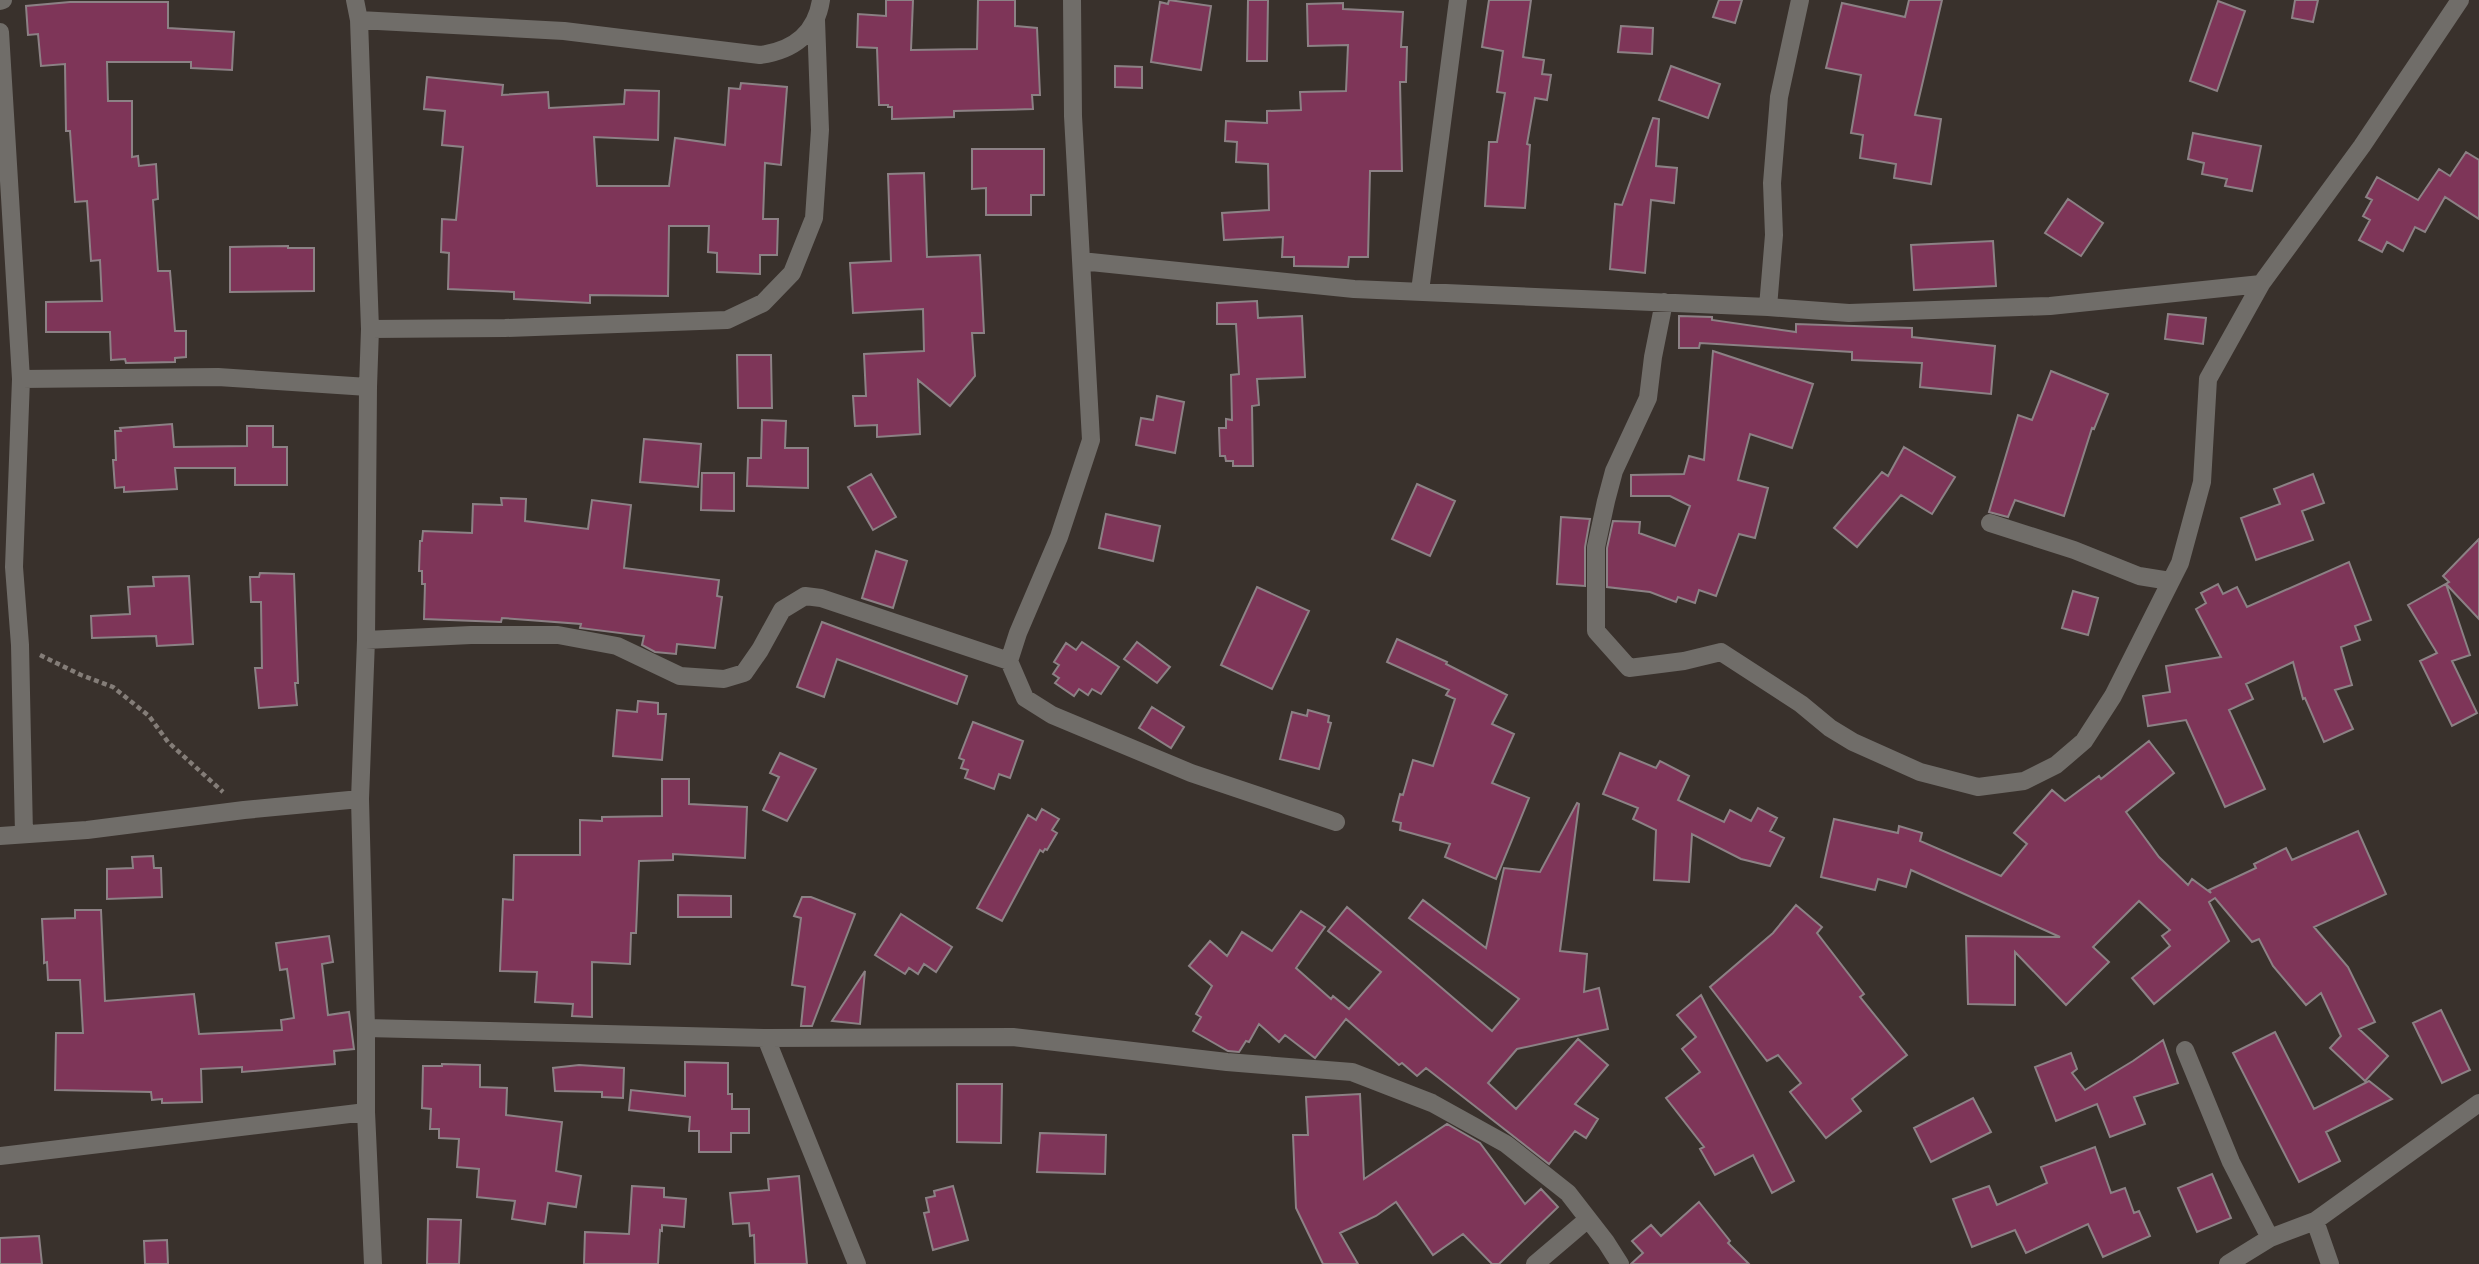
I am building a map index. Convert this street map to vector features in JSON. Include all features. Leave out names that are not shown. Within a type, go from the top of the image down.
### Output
[{"type":"street","points":[[355,0],[359,20],[370,329],[366,640],[359,799],[366,1112],[373,1264]]},
{"type":"street","points":[[370,329],[505,328],[727,320],[763,303],[792,273],[814,218],[820,130],[816,20],[821,0]]},
{"type":"street","points":[[1072,0],[1073,116],[1091,440],[1059,537],[1018,633],[1009,661],[1025,698],[1052,715],[1191,773],[1336,822]]},
{"type":"street","points":[[1420,290],[1458,0]]},
{"type":"street","points":[[1768,307],[1774,235],[1773,183],[1779,97],[1800,0]]},
{"type":"street","points":[[1664,302],[1648,398],[1614,471],[1597,547],[1596,631],[1629,668],[1684,661],[1720,652],[1801,704],[1830,729],[1920,772],[1978,787],[2024,781],[2056,765],[2084,741],[2113,696],[2180,562],[2190,529],[2202,482],[2208,379],[2261,284],[2362,146],[2460,0]]},
{"type":"street","points":[[359,20],[564,32],[760,55],[793,46],[806,35],[816,20]]},
{"type":"street","points":[[0,32],[7,283],[21,379],[7,567],[20,645],[24,834]]},
{"type":"street","points":[[1081,261],[1354,289],[1420,290],[1849,313],[2050,306],[2261,284]]},
{"type":"street","points":[[21,379],[218,377],[368,387]]},
{"type":"street","points":[[1990,523],[2074,550],[2138,576],[2170,581]]},
{"type":"street","points":[[366,640],[471,635],[558,635],[617,646],[680,676],[724,678],[744,673],[782,610],[805,596],[821,598],[1009,661]]},
{"type":"street","points":[[0,836],[86,830],[359,799]]},
{"type":"street","points":[[366,1028],[766,1038],[1013,1037],[1227,1062],[1352,1072],[1432,1103],[1506,1144],[1568,1194],[1620,1264]]},
{"type":"street","points":[[766,1038],[857,1264]]},
{"type":"street","points":[[2185,1050],[2231,1162],[2270,1238]]},
{"type":"street","points":[[2228,1264],[2270,1238],[2315,1221],[2479,1103]]},
{"type":"street","points":[[0,1156],[366,1112]]},
{"type":"street","points":[[1535,1264],[1588,1219]]},
{"type":"street","points":[[2315,1221],[2330,1264]]},
{"type":"path","points":[[20,645],[81,676],[113,687],[149,716],[168,742],[244,810]]},
{"type":"building","points":[[886,0],[913,0],[911,50],[977,49],[978,0],[1015,0],[1015,26],[1037,28],[1040,95],[1032,95],[1033,109],[954,111],[954,117],[892,119],[892,107],[879,105],[877,48],[857,47],[858,14],[886,16]]},
{"type":"building","points":[[1169,0],[1211,6],[1201,70],[1151,62],[1160,2],[1168,4]]},
{"type":"building","points":[[1248,0],[1268,0],[1267,61],[1247,61]]},
{"type":"building","points":[[1489,0],[1531,0],[1523,57],[1544,60],[1542,74],[1551,75],[1547,100],[1535,98],[1527,144],[1530,145],[1525,208],[1485,206],[1489,142],[1497,142],[1505,93],[1497,92],[1503,51],[1482,47]]},
{"type":"building","points":[[1719,0],[1742,0],[1735,23],[1713,17]]},
{"type":"building","points":[[1909,0],[1942,0],[1915,115],[1941,119],[1931,184],[1894,178],[1896,164],[1860,158],[1863,135],[1851,133],[1861,75],[1826,68],[1842,3],[1905,17]]},
{"type":"building","points":[[2295,0],[2318,0],[2313,22],[2292,18]]},
{"type":"building","points":[[2218,1],[2245,11],[2217,91],[2190,81]]},
{"type":"building","points":[[70,2],[168,2],[168,28],[234,32],[232,70],[191,68],[191,62],[107,62],[108,101],[132,101],[132,157],[138,156],[139,166],[156,164],[158,199],[153,200],[158,271],[170,271],[175,331],[186,331],[186,357],[175,358],[175,362],[126,363],[125,359],[111,360],[110,332],[46,332],[46,302],[102,301],[100,260],[91,261],[87,201],[75,202],[70,131],[66,131],[65,64],[41,66],[38,34],[28,35],[26,6]]},
{"type":"building","points":[[1343,3],[1343,9],[1403,12],[1401,47],[1407,47],[1406,82],[1400,82],[1402,171],[1370,171],[1368,257],[1349,257],[1348,267],[1294,266],[1294,257],[1282,257],[1283,237],[1224,240],[1222,213],[1269,210],[1268,164],[1236,162],[1237,142],[1225,141],[1226,121],[1267,123],[1267,111],[1301,110],[1300,92],[1346,91],[1348,45],[1308,46],[1307,4]]},
{"type":"building","points":[[1621,26],[1653,28],[1652,54],[1618,52]]},
{"type":"building","points":[[1115,66],[1142,67],[1142,88],[1115,87]]},
{"type":"building","points":[[1671,66],[1720,84],[1708,118],[1659,100]]},
{"type":"building","points":[[427,77],[503,85],[502,95],[548,92],[549,108],[624,104],[625,90],[659,91],[658,140],[594,137],[597,186],[669,186],[675,138],[725,145],[729,88],[740,89],[741,83],[787,87],[781,165],[765,163],[763,219],[778,219],[777,255],[760,255],[760,274],[717,272],[717,253],[708,252],[709,226],[669,226],[668,296],[590,295],[590,303],[514,299],[514,292],[448,289],[449,253],[441,252],[442,219],[456,220],[463,147],[442,145],[445,111],[424,109]]},
{"type":"building","points":[[1653,118],[1659,119],[1656,166],[1677,168],[1674,203],[1651,200],[1645,273],[1610,269],[1615,204],[1622,205]]},
{"type":"building","points":[[2193,133],[2261,146],[2252,191],[2225,186],[2227,179],[2202,174],[2204,163],[2188,159]]},
{"type":"building","points":[[972,149],[1044,149],[1044,195],[1031,195],[1031,215],[986,215],[986,188],[972,189]]},
{"type":"building","points":[[2466,152],[2479,160],[2479,219],[2445,197],[2425,232],[2415,227],[2403,251],[2387,242],[2382,252],[2359,240],[2370,220],[2363,216],[2372,200],[2366,197],[2377,177],[2418,200],[2439,169],[2450,176]]},
{"type":"building","points":[[924,173],[927,257],[980,255],[984,333],[972,333],[975,376],[950,406],[918,380],[920,434],[877,437],[877,425],[855,426],[853,396],[866,396],[864,354],[924,351],[923,309],[853,313],[850,263],[891,261],[888,174]]},
{"type":"building","points":[[2068,199],[2103,223],[2081,256],[2045,233]]},
{"type":"building","points":[[1993,241],[1996,286],[1914,290],[1911,245]]},
{"type":"building","points":[[230,247],[314,248],[314,291],[230,292]]},
{"type":"building","points":[[1257,301],[1258,318],[1302,316],[1305,377],[1257,379],[1259,405],[1252,406],[1253,466],[1233,466],[1233,461],[1226,461],[1225,456],[1220,456],[1219,428],[1226,428],[1226,419],[1232,420],[1231,375],[1239,374],[1236,324],[1217,324],[1217,303]]},
{"type":"building","points":[[2168,314],[2206,318],[2203,344],[2165,339]]},
{"type":"building","points":[[1679,316],[1712,317],[1712,320],[1796,332],[1796,324],[1912,328],[1912,337],[1995,346],[1991,394],[1920,387],[1922,363],[1852,360],[1852,352],[1700,343],[1699,348],[1679,348]]},
{"type":"building","points":[[1713,351],[1813,384],[1792,448],[1750,434],[1738,480],[1768,488],[1755,538],[1739,534],[1716,596],[1699,590],[1695,603],[1678,597],[1676,602],[1650,592],[1607,587],[1607,548],[1613,521],[1640,522],[1639,533],[1675,546],[1690,506],[1670,496],[1631,496],[1631,475],[1684,474],[1689,456],[1704,460]]},
{"type":"building","points":[[737,355],[771,355],[772,408],[738,408]]},
{"type":"building","points":[[2051,371],[2108,394],[2094,429],[2092,428],[2064,516],[2015,500],[2008,517],[1989,512],[2018,415],[2032,420]]},
{"type":"building","points":[[1157,396],[1184,402],[1175,453],[1136,445],[1141,418],[1153,420]]},
{"type":"building","points":[[762,420],[786,421],[785,448],[808,448],[808,488],[747,486],[748,458],[761,458]]},
{"type":"building","points":[[172,424],[174,447],[247,446],[247,426],[273,426],[273,447],[287,447],[287,485],[235,485],[235,468],[175,468],[177,489],[124,492],[124,487],[115,488],[115,431],[121,431],[120,428]]},
{"type":"building","points":[[644,439],[701,444],[698,487],[640,482]]},
{"type":"building","points":[[1904,447],[1955,477],[1932,514],[1901,495],[1857,547],[1834,528],[1882,472],[1888,476]]},
{"type":"building","points":[[702,473],[734,473],[734,511],[701,510]]},
{"type":"building","points":[[871,474],[896,517],[873,530],[848,487]]},
{"type":"building","points":[[2313,474],[2324,503],[2302,511],[2313,540],[2256,560],[2241,518],[2280,504],[2274,489]]},
{"type":"building","points":[[1417,484],[1455,501],[1430,556],[1392,539]]},
{"type":"building","points":[[501,498],[526,499],[525,521],[588,529],[592,500],[631,505],[624,568],[719,580],[717,596],[722,597],[715,648],[677,644],[676,654],[655,652],[642,645],[644,636],[580,628],[581,624],[502,618],[501,622],[424,619],[425,584],[422,584],[422,571],[419,571],[423,531],[472,533],[473,504],[502,505]]},
{"type":"building","points":[[1106,514],[1160,526],[1153,561],[1099,548]]},
{"type":"building","points":[[1561,517],[1590,519],[1585,547],[1585,586],[1557,584]]},
{"type":"building","points":[[2479,539],[2479,619],[2446,584],[2470,655],[2452,661],[2477,713],[2452,726],[2420,661],[2437,653],[2408,605],[2449,582],[2443,576]]},
{"type":"building","points":[[876,551],[907,561],[893,608],[862,598]]},
{"type":"building","points":[[2349,562],[2371,620],[2355,626],[2360,640],[2341,647],[2352,685],[2335,690],[2353,729],[2324,742],[2305,698],[2303,699],[2293,662],[2246,684],[2253,699],[2229,710],[2265,789],[2225,807],[2186,720],[2148,726],[2143,696],[2170,692],[2166,666],[2221,657],[2196,609],[2206,603],[2201,593],[2218,584],[2223,594],[2237,587],[2247,607]]},
{"type":"building","points":[[260,573],[294,574],[297,705],[259,708],[255,668],[262,668],[261,602],[251,602],[250,577],[259,577]]},
{"type":"building","points":[[189,576],[193,644],[157,646],[156,636],[92,638],[91,616],[130,614],[128,587],[154,586],[153,577]]},
{"type":"building","points":[[1257,587],[1309,611],[1272,689],[1221,665]]},
{"type":"building","points":[[2073,591],[2098,598],[2088,635],[2062,628]]},
{"type":"building","points":[[822,622],[967,676],[957,704],[837,659],[824,697],[797,687]]},
{"type":"building","points":[[1397,639],[1447,662],[1446,664],[1507,695],[1492,724],[1514,734],[1492,783],[1529,798],[1496,879],[1445,857],[1450,844],[1400,830],[1401,823],[1393,821],[1413,760],[1433,766],[1455,699],[1446,695],[1449,690],[1387,662]]},
{"type":"building","points":[[1082,642],[1119,667],[1101,694],[1092,689],[1088,695],[1079,689],[1074,696],[1055,683],[1059,678],[1053,674],[1059,665],[1054,662],[1066,643],[1076,650]]},
{"type":"building","points":[[1137,642],[1170,667],[1157,683],[1124,659]]},
{"type":"building","points":[[638,701],[658,703],[658,714],[666,714],[662,760],[613,756],[617,710],[637,712]]},
{"type":"building","points":[[1152,707],[1184,727],[1171,748],[1139,728]]},
{"type":"building","points":[[1308,710],[1329,716],[1328,722],[1331,723],[1319,769],[1280,759],[1292,712],[1307,716]]},
{"type":"building","points":[[973,722],[1023,741],[1010,778],[999,774],[994,789],[965,778],[968,770],[961,768],[964,760],[959,758]]},
{"type":"building","points":[[2149,741],[2174,773],[2126,812],[2159,857],[2188,885],[2192,879],[2211,893],[2209,890],[2256,868],[2254,864],[2286,848],[2292,860],[2358,831],[2386,894],[2314,927],[2348,967],[2375,1022],[2359,1029],[2388,1056],[2365,1081],[2330,1048],[2341,1036],[2321,993],[2306,1005],[2273,966],[2259,939],[2252,942],[2215,898],[2209,902],[2229,941],[2154,1004],[2132,978],[2170,946],[2162,936],[2170,930],[2139,901],[2093,947],[2109,962],[2066,1005],[2015,952],[2015,1005],[1968,1004],[1966,936],[2060,937],[1911,870],[1906,887],[1878,879],[1875,890],[1821,877],[1834,819],[1898,833],[1899,826],[1922,833],[1920,841],[2001,876],[2027,844],[2014,833],[2052,790],[2065,801],[2099,776],[2101,779]]},
{"type":"building","points":[[780,753],[816,769],[787,821],[763,810],[779,777],[770,773]]},
{"type":"building","points":[[1620,753],[1656,768],[1660,761],[1689,776],[1678,800],[1724,822],[1730,810],[1751,821],[1758,808],[1777,818],[1770,831],[1784,838],[1770,866],[1741,859],[1692,834],[1689,882],[1654,880],[1656,830],[1633,819],[1638,808],[1603,794]]},
{"type":"building","points":[[662,779],[689,779],[689,804],[747,807],[745,858],[673,854],[673,860],[639,861],[636,933],[631,933],[630,964],[592,962],[592,1017],[572,1016],[573,1004],[535,1002],[537,972],[500,971],[503,899],[513,900],[514,855],[580,855],[580,820],[662,816]]},
{"type":"building","points":[[1577,803],[1579,804],[1560,951],[1587,954],[1584,992],[1599,988],[1608,1029],[1517,1049],[1488,1083],[1516,1109],[1578,1039],[1608,1065],[1575,1104],[1598,1119],[1586,1138],[1575,1131],[1549,1164],[1426,1068],[1417,1076],[1402,1063],[1399,1065],[1346,1019],[1315,1058],[1285,1035],[1279,1042],[1259,1024],[1249,1042],[1246,1041],[1239,1052],[1228,1051],[1193,1031],[1201,1017],[1196,1014],[1212,986],[1189,966],[1210,941],[1227,956],[1242,932],[1272,951],[1301,911],[1325,927],[1296,968],[1331,999],[1333,996],[1349,1009],[1381,972],[1328,931],[1347,907],[1492,1031],[1519,999],[1409,918],[1423,900],[1486,948],[1504,868],[1540,872]]},
{"type":"building","points":[[1042,809],[1059,819],[1052,830],[1057,833],[1047,850],[1040,850],[1002,921],[977,908],[1028,815],[1036,820]]},
{"type":"building","points":[[153,856],[154,868],[161,868],[162,897],[107,899],[107,869],[133,868],[132,857]]},
{"type":"building","points":[[678,895],[731,896],[731,917],[678,917]]},
{"type":"building","points":[[802,897],[811,897],[855,914],[812,1026],[801,1026],[805,987],[792,985],[801,918],[794,916]]},
{"type":"building","points":[[1796,905],[1822,927],[1817,933],[1864,994],[1860,997],[1907,1055],[1852,1099],[1861,1111],[1826,1138],[1790,1092],[1801,1083],[1778,1055],[1767,1061],[1710,987],[1773,933]]},
{"type":"building","points":[[75,910],[101,910],[105,1001],[194,994],[199,1034],[282,1030],[281,1020],[294,1018],[287,969],[280,970],[276,943],[329,936],[333,962],[322,964],[328,1015],[349,1012],[354,1049],[334,1051],[335,1064],[242,1072],[242,1067],[201,1069],[202,1102],[162,1103],[162,1099],[152,1100],[151,1092],[55,1090],[56,1033],[83,1033],[80,980],[48,980],[47,962],[44,963],[42,919],[75,918]]},
{"type":"building","points":[[901,914],[952,947],[936,972],[924,964],[918,974],[909,968],[905,974],[875,955]]},
{"type":"building","points":[[865,971],[860,1024],[832,1021]]},
{"type":"building","points":[[1701,995],[1794,1181],[1772,1193],[1753,1155],[1715,1175],[1700,1149],[1704,1147],[1666,1098],[1700,1072],[1682,1049],[1696,1037],[1677,1015]]},
{"type":"building","points":[[2441,1010],[2470,1070],[2442,1083],[2413,1023]]},
{"type":"building","points":[[2275,1032],[2314,1109],[2369,1081],[2392,1099],[2326,1132],[2340,1161],[2299,1182],[2233,1053]]},
{"type":"building","points":[[2163,1040],[2178,1083],[2134,1097],[2145,1124],[2110,1137],[2097,1104],[2056,1121],[2035,1067],[2071,1053],[2077,1069],[2072,1073],[2085,1090]]},
{"type":"building","points":[[685,1062],[728,1063],[728,1094],[732,1094],[732,1109],[749,1109],[749,1133],[731,1133],[731,1152],[699,1152],[699,1131],[689,1131],[690,1117],[629,1110],[631,1090],[685,1096]]},
{"type":"building","points":[[480,1065],[480,1087],[507,1088],[506,1115],[562,1122],[556,1171],[581,1176],[576,1207],[548,1203],[545,1224],[512,1219],[515,1201],[477,1197],[479,1169],[457,1167],[459,1139],[439,1138],[439,1129],[430,1129],[431,1109],[422,1108],[423,1066]]},
{"type":"building","points":[[579,1065],[624,1068],[623,1098],[602,1097],[602,1092],[555,1091],[553,1068]]},
{"type":"building","points":[[957,1084],[1002,1084],[1001,1143],[957,1142]]},
{"type":"building","points":[[1360,1094],[1364,1179],[1447,1124],[1480,1143],[1525,1204],[1541,1189],[1558,1207],[1499,1264],[1492,1264],[1463,1234],[1433,1255],[1396,1202],[1376,1216],[1340,1233],[1358,1264],[1323,1264],[1296,1208],[1293,1135],[1308,1135],[1306,1097]]},
{"type":"building","points":[[1973,1098],[1991,1132],[1931,1162],[1914,1128]]},
{"type":"building","points":[[1040,1133],[1106,1135],[1105,1174],[1037,1172]]},
{"type":"building","points":[[2095,1147],[2111,1193],[2125,1188],[2134,1213],[2139,1211],[2150,1236],[2103,1257],[2088,1224],[2026,1253],[2015,1230],[1972,1247],[1953,1199],[1989,1186],[1997,1205],[2047,1183],[2041,1167]]},
{"type":"building","points":[[2212,1174],[2231,1218],[2197,1232],[2178,1188]]},
{"type":"building","points":[[799,1176],[807,1264],[755,1264],[754,1235],[750,1236],[749,1223],[733,1224],[730,1193],[769,1190],[768,1179]]},
{"type":"building","points":[[632,1186],[664,1188],[664,1197],[686,1199],[684,1227],[662,1225],[658,1264],[584,1264],[585,1232],[629,1234]]},
{"type":"building","points":[[953,1186],[968,1240],[933,1250],[924,1213],[929,1212],[926,1198],[935,1196],[934,1191]]},
{"type":"building","points":[[1699,1202],[1730,1241],[1728,1243],[1749,1264],[1631,1264],[1643,1253],[1632,1241],[1651,1225],[1661,1236]]},
{"type":"building","points":[[428,1219],[461,1220],[459,1264],[427,1264]]},
{"type":"building","points":[[39,1236],[42,1264],[0,1264],[0,1238]]},
{"type":"building","points":[[167,1240],[168,1264],[145,1264],[144,1241]]}]
